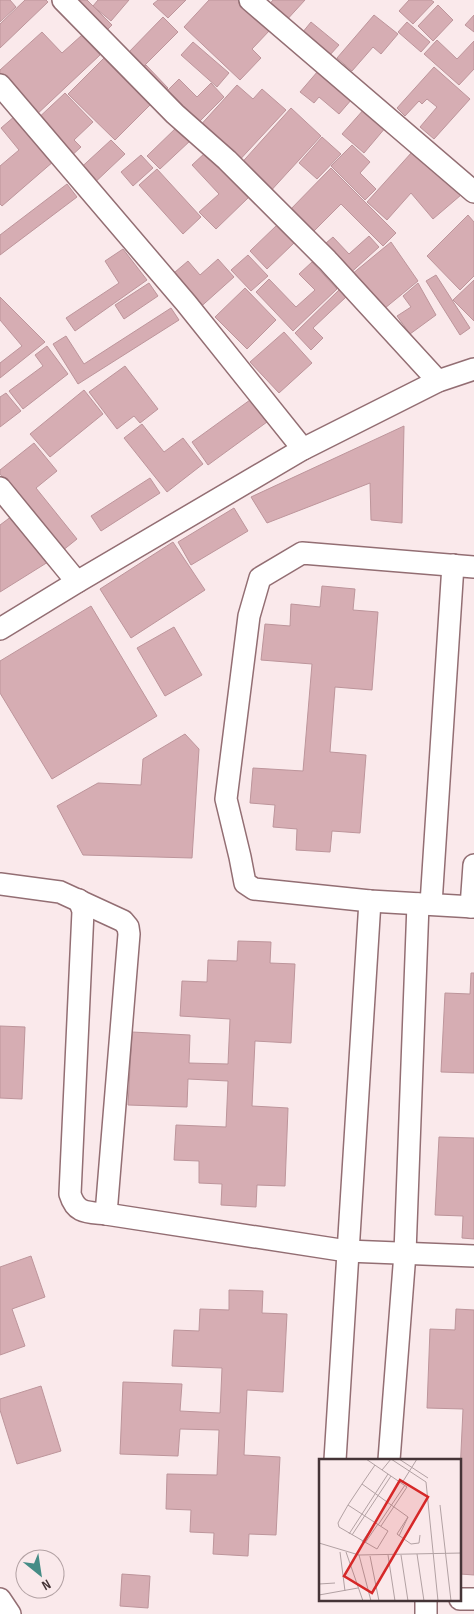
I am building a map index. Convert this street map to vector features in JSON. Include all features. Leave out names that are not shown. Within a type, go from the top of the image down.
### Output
[{"type":"street","points":[[63,0],[175,114],[227,160],[327,260],[438,380]]},
{"type":"street","points":[[250,0],[474,192]]},
{"type":"street","points":[[0,85],[186,302],[303,449]]},
{"type":"street","points":[[0,629],[303,449],[438,380],[474,369]]},
{"type":"street","points":[[0,488],[77,582]]},
{"type":"street","points":[[388,1459],[405,1253],[424,904],[464,566],[302,553],[260,578],[249,616],[226,799],[245,883],[254,890],[370,901],[424,904],[472,907],[474,865]]},
{"type":"street","points":[[0,884],[60,892],[122,921],[128,927],[129,934],[106,1214]]},
{"type":"street","points":[[79,900],[83,911],[70,1194],[73,1204],[83,1212],[347,1251],[474,1256]]},
{"type":"street","points":[[335,1459],[370,901]]},
{"type":"street","points":[[0,1599],[10,1614]]},
{"type":"building","points":[[0,0],[10,0],[16,7],[0,22]]},
{"type":"building","points":[[25,0],[46,0],[48,2],[0,48],[0,24]]},
{"type":"building","points":[[77,0],[87,0],[112,25],[102,35]]},
{"type":"building","points":[[98,0],[129,0],[111,21],[93,6]]},
{"type":"building","points":[[158,0],[186,0],[168,18],[153,4]]},
{"type":"building","points":[[209,0],[238,0],[270,30],[252,49],[261,58],[240,80],[184,27]]},
{"type":"building","points":[[273,0],[305,0],[284,23],[266,8]]},
{"type":"building","points":[[409,0],[431,0],[434,2],[413,24],[399,11]]},
{"type":"building","points":[[438,5],[453,20],[433,41],[418,26]]},
{"type":"building","points":[[374,15],[398,34],[381,54],[373,47],[352,71],[337,58]]},
{"type":"building","points":[[474,15],[474,32],[465,25]]},
{"type":"building","points":[[163,17],[178,32],[142,68],[127,54]]},
{"type":"building","points":[[311,22],[339,45],[329,56],[302,33]]},
{"type":"building","points":[[407,22],[430,42],[421,52],[398,32]]},
{"type":"building","points":[[42,32],[62,53],[82,35],[100,55],[34,117],[0,80],[0,70]]},
{"type":"building","points":[[437,40],[457,59],[474,41],[474,69],[459,85],[424,54]]},
{"type":"building","points":[[193,42],[229,73],[217,87],[181,55]]},
{"type":"building","points":[[104,58],[151,104],[115,140],[68,94]]},
{"type":"building","points":[[146,65],[168,88],[160,95],[139,73]]},
{"type":"building","points":[[434,67],[470,99],[434,139],[420,127],[437,107],[427,99],[422,104],[419,101],[405,116],[397,108]]},
{"type":"building","points":[[318,71],[352,99],[339,114],[319,97],[314,103],[300,92]]},
{"type":"building","points":[[179,79],[197,97],[211,83],[224,97],[195,126],[163,95]]},
{"type":"building","points":[[237,85],[253,99],[262,89],[286,110],[235,165],[197,129]]},
{"type":"building","points":[[65,93],[93,122],[74,140],[81,147],[69,158],[34,122]]},
{"type":"building","points":[[291,108],[321,136],[267,195],[237,168]]},
{"type":"building","points":[[365,108],[386,127],[364,153],[342,134]]},
{"type":"building","points":[[15,116],[54,161],[2,206],[0,204],[0,166],[19,150],[1,128]]},
{"type":"building","points":[[178,126],[191,140],[160,169],[147,156]]},
{"type":"building","points":[[322,137],[341,154],[317,179],[299,163]]},
{"type":"building","points":[[111,140],[125,154],[90,187],[75,173]]},
{"type":"building","points":[[352,145],[370,162],[360,173],[376,189],[365,200],[331,166]]},
{"type":"building","points":[[206,152],[249,197],[216,229],[199,212],[219,194],[192,165]]},
{"type":"building","points":[[412,152],[461,195],[433,219],[411,193],[387,220],[367,202]]},
{"type":"building","points":[[141,155],[153,168],[133,186],[121,172]]},
{"type":"building","points":[[331,168],[396,233],[383,246],[341,204],[309,236],[287,213]]},
{"type":"building","points":[[157,169],[201,217],[183,234],[139,185]]},
{"type":"building","points":[[67,184],[77,197],[0,255],[0,235]]},
{"type":"building","points":[[468,215],[474,222],[474,276],[460,290],[427,256]]},
{"type":"building","points":[[277,225],[294,243],[267,269],[250,251]]},
{"type":"building","points":[[369,236],[379,247],[345,278],[319,249],[333,237],[349,254]]},
{"type":"building","points":[[391,242],[418,281],[379,313],[346,279]]},
{"type":"building","points":[[123,249],[147,280],[75,331],[66,318],[119,283],[105,261]]},
{"type":"building","points":[[248,255],[268,276],[251,291],[231,270]]},
{"type":"building","points":[[218,259],[234,277],[196,311],[168,278],[188,261],[200,275]]},
{"type":"building","points":[[312,262],[337,289],[293,331],[256,292],[269,279],[296,307],[315,290],[299,274]]},
{"type":"building","points":[[436,275],[470,328],[460,335],[426,281]]},
{"type":"building","points":[[474,280],[474,321],[453,300]]},
{"type":"building","points":[[149,283],[158,296],[124,319],[115,305]]},
{"type":"building","points":[[418,283],[436,315],[410,334],[397,316],[411,307],[403,296]]},
{"type":"building","points":[[245,288],[276,320],[247,349],[215,317]]},
{"type":"building","points":[[339,290],[346,297],[313,328],[323,338],[311,350],[295,333]]},
{"type":"building","points":[[0,297],[45,342],[0,378],[0,363],[22,346],[0,320]]},
{"type":"building","points":[[171,308],[179,320],[78,384],[53,344],[66,336],[84,364]]},
{"type":"building","points":[[284,332],[312,363],[279,393],[250,362]]},
{"type":"building","points":[[47,346],[68,374],[23,409],[9,391],[43,366],[35,355]]},
{"type":"building","points":[[125,366],[158,409],[140,423],[134,416],[117,429],[89,392]]},
{"type":"building","points":[[84,390],[103,414],[50,457],[30,434]]},
{"type":"building","points":[[6,393],[21,411],[0,427],[0,397]]},
{"type":"building","points":[[250,400],[267,422],[208,465],[192,442]]},
{"type":"building","points":[[142,424],[164,452],[183,438],[203,464],[167,492],[124,438]]},
{"type":"building","points":[[404,426],[402,523],[371,520],[370,483],[267,523],[251,497]]},
{"type":"building","points":[[34,443],[57,471],[36,488],[77,539],[62,551],[0,474],[0,470]]},
{"type":"building","points":[[150,478],[160,493],[101,531],[91,516]]},
{"type":"building","points":[[234,508],[248,531],[191,565],[178,542]]},
{"type":"building","points":[[12,516],[48,562],[0,592],[0,525]]},
{"type":"building","points":[[173,542],[205,590],[131,638],[100,589]]},
{"type":"building","points":[[322,586],[355,589],[353,610],[378,612],[372,690],[335,687],[330,752],[366,755],[360,833],[332,831],[330,852],[296,850],[297,829],[273,827],[275,805],[250,803],[253,768],[303,771],[312,664],[261,660],[265,624],[290,626],[291,604],[320,607]]},
{"type":"building","points":[[91,606],[157,716],[52,779],[0,693],[0,661]]},
{"type":"building","points":[[174,627],[202,675],[165,696],[137,648]]},
{"type":"building","points":[[185,734],[199,749],[192,858],[83,855],[57,806],[98,783],[141,785],[143,759]]},
{"type":"building","points":[[238,941],[271,942],[270,963],[295,964],[291,1043],[255,1041],[252,1106],[288,1108],[285,1186],[257,1185],[256,1207],[221,1205],[222,1184],[199,1183],[199,1161],[174,1160],[176,1125],[226,1127],[228,1081],[188,1079],[187,1107],[128,1105],[132,1032],[190,1035],[189,1063],[228,1064],[230,1019],[180,1016],[182,981],[207,982],[208,960],[237,961]]},
{"type":"building","points":[[471,973],[474,973],[474,1073],[441,1072],[445,993],[470,994]]},
{"type":"building","points":[[0,1026],[25,1027],[22,1099],[0,1098]]},
{"type":"building","points":[[439,1137],[474,1138],[474,1239],[462,1238],[463,1216],[435,1215]]},
{"type":"building","points":[[31,1256],[45,1297],[12,1309],[25,1346],[0,1355],[0,1267]]},
{"type":"building","points":[[229,1290],[263,1291],[262,1313],[287,1314],[283,1392],[247,1390],[244,1455],[280,1457],[276,1535],[249,1534],[248,1556],[213,1554],[214,1533],[190,1532],[191,1510],[166,1509],[167,1474],[217,1475],[219,1430],[180,1429],[178,1456],[120,1454],[123,1382],[182,1384],[180,1411],[220,1413],[222,1368],[172,1366],[174,1330],[199,1331],[200,1309],[229,1310]]},
{"type":"building","points":[[456,1309],[474,1310],[474,1575],[462,1574],[461,1459],[463,1409],[427,1408],[430,1329],[455,1330]]},
{"type":"building","points":[[41,1386],[61,1451],[17,1464],[0,1410],[0,1399]]},
{"type":"building","points":[[122,1574],[150,1576],[148,1608],[120,1606]]}]
